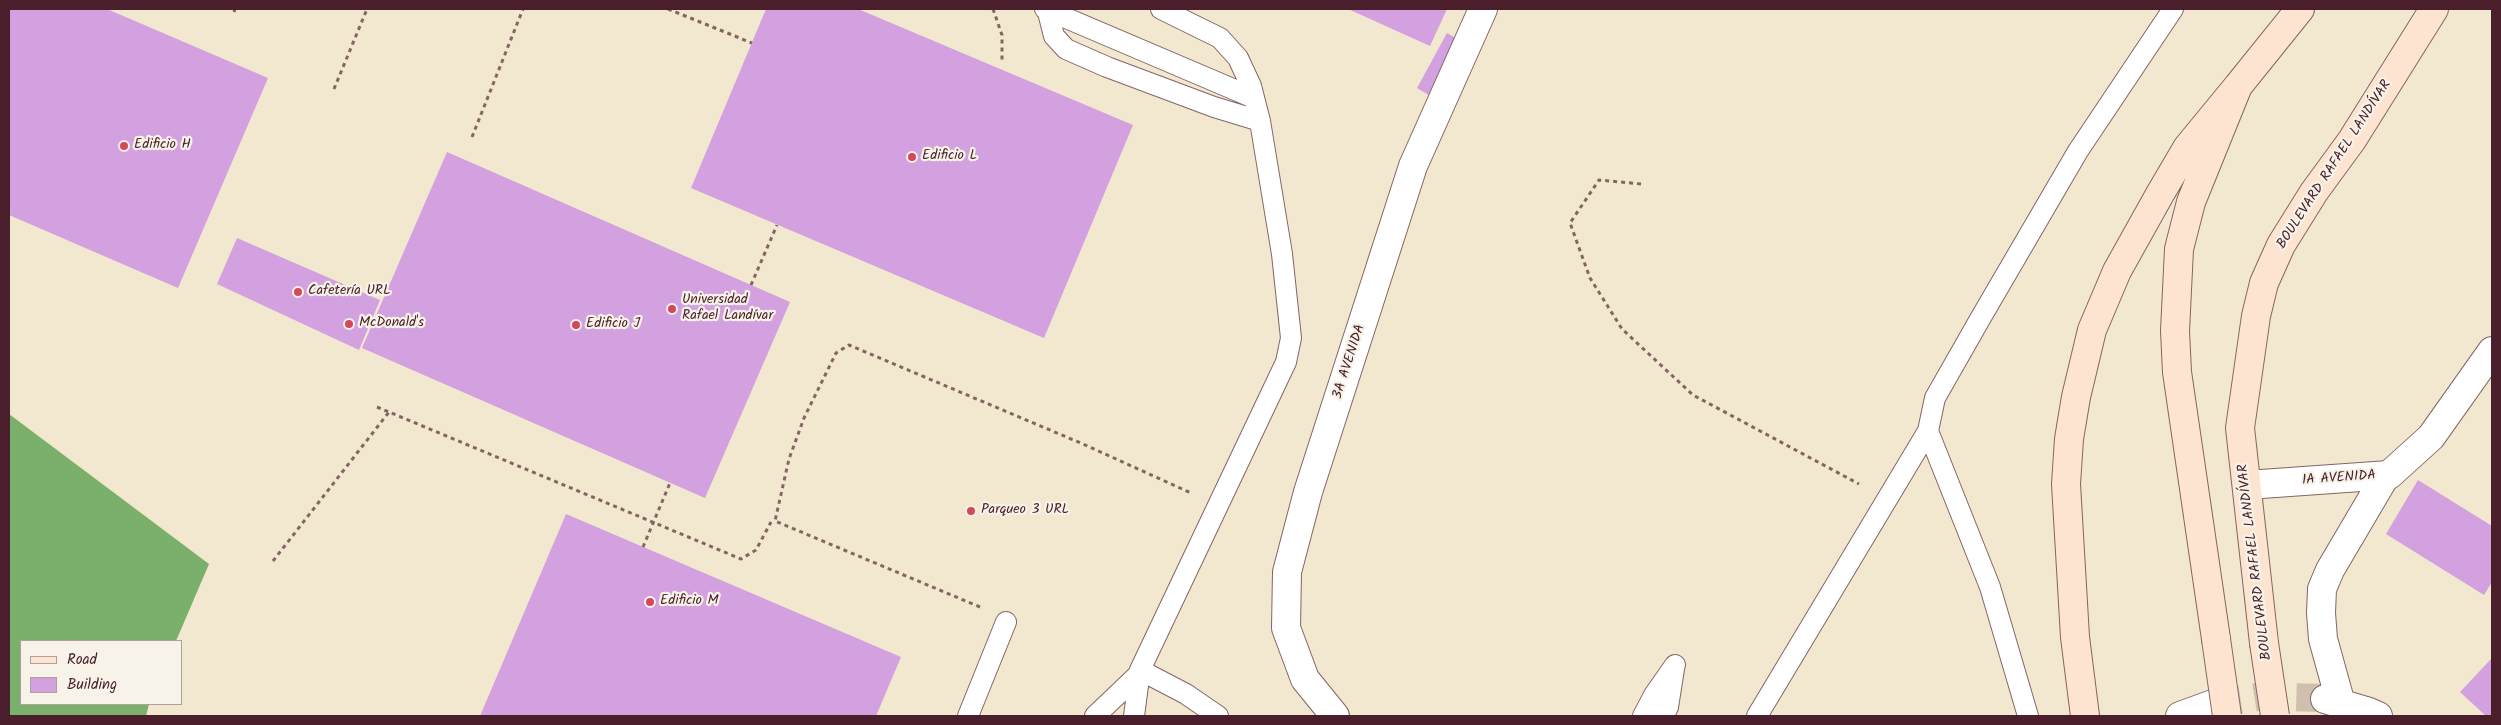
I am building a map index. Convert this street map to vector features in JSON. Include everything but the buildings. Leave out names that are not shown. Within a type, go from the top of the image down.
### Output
[{"type":"main road","points":[[2085,716],[2075,637],[2066,484],[2076,397],[2090,339],[2117,271],[2187,148],[2300,9]]},
{"type":"main road","name":"BOULEVARD RAFAEL LANDÍVAR","points":[[2275,716],[2264,643],[2240,428],[2256,316],[2264,282],[2281,245],[2314,192],[2352,140],[2434,9]]},
{"type":"main road","points":[[2220,710],[2216,639],[2178,382],[2175,330],[2179,249],[2194,193],[2238,86]]},
{"type":"street","name":"3A AVENIDA","points":[[1335,716],[1305,679],[1286,628],[1288,572],[1308,492],[1413,166],[1483,9]]},
{"type":"street","name":"1A AVENIDA","points":[[2247,485],[2386,476],[2431,437],[2492,351]]},
{"type":"street","points":[[2378,716],[2331,701],[2320,613],[2322,589],[2330,570],[2386,476]]},
{"type":"street","points":[[2180,716],[2220,710]]},
{"type":"lane","points":[[1134,716],[1140,672],[1282,371],[1291,338],[1290,313],[1260,121],[1254,98],[1238,58],[1220,38],[1161,9]]},
{"type":"lane","points":[[1757,716],[1928,431],[1935,398],[2078,151],[2173,9]]},
{"type":"lane","points":[[1047,10],[1254,98]]},
{"type":"lane","points":[[1047,10],[1054,36],[1066,49],[1107,68],[1214,107],[1260,121]]},
{"type":"lane","points":[[1928,431],[1990,587],[2028,716]]},
{"type":"lane","points":[[968,716],[1006,622]]},
{"type":"lane","points":[[1643,716],[1654,695],[1675,665],[1664,716]]},
{"type":"lane","points":[[1095,716],[1140,672]]},
{"type":"lane","points":[[1140,672],[1186,694],[1218,716]]},
{"type":"path","points":[[334,89],[367,9]]},
{"type":"path","points":[[472,137],[523,9]]},
{"type":"path","points":[[668,9],[752,43]]},
{"type":"path","points":[[993,9],[1002,35],[1002,61]]},
{"type":"path","points":[[1641,184],[1599,180],[1570,223],[1590,278],[1622,328],[1692,395],[1865,488]]},
{"type":"path","points":[[751,285],[777,225]]},
{"type":"path","points":[[1006,622],[1007,618],[775,521],[789,459],[804,418],[836,354],[849,345],[1195,495]]},
{"type":"path","points":[[378,407],[741,559],[756,550],[771,522]]},
{"type":"path","points":[[274,560],[389,412]]},
{"type":"path","points":[[643,547],[670,483]]},
{"type":"green space","points":[[9,414],[209,564],[176,640],[20,640],[20,705],[149,705],[146,716],[9,716]]},
{"type":"tunnel","points":[[2213,704],[2263,696],[2321,698]]},
{"type":"place","name":"Edificio H","points":[[124,146]]},
{"type":"place","name":"Edificio L","points":[[912,157]]},
{"type":"place","name":"Cafetería URL","points":[[298,292]]},
{"type":"place","name":"Universidad Rafael Landívar","points":[[672,309]]},
{"type":"place","name":"McDonald's","points":[[349,324]]},
{"type":"place","name":"Edificio J","points":[[576,325]]},
{"type":"place","name":"Parqueo 3 URL","points":[[971,511]]},
{"type":"place","name":"Edificio M","points":[[650,602]]}]
